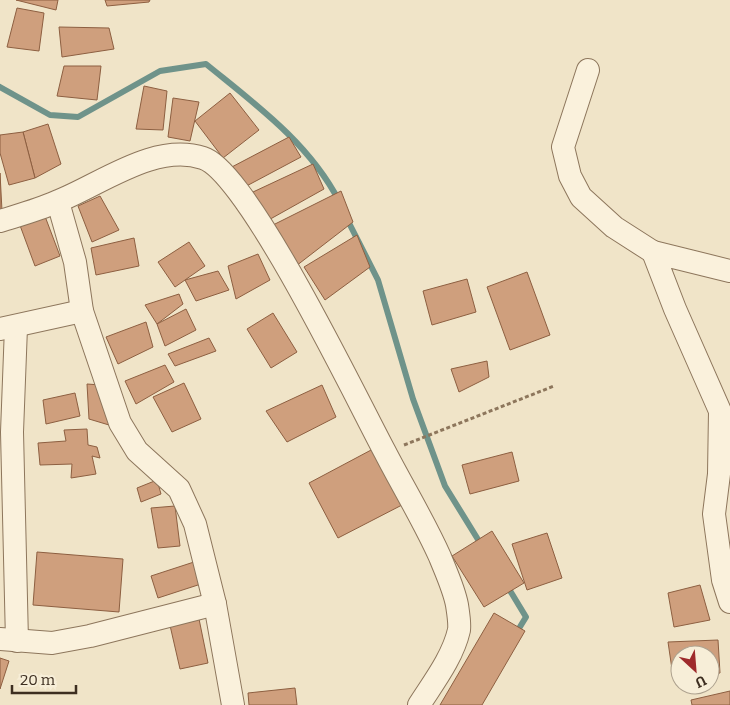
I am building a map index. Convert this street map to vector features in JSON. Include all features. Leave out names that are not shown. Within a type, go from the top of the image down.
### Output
[{"type":"street","points":[[588,70],[563,147],[570,176],[581,197],[614,226],[653,252],[730,271]]},
{"type":"street","points":[[0,221],[58,202],[118,172],[152,160],[188,154],[206,159],[219,169],[242,198],[296,282],[385,452],[424,521],[447,574],[457,603],[459,629],[449,655],[419,705]]},
{"type":"street","points":[[58,202],[75,262],[82,311],[120,423],[137,451],[179,489],[195,524],[215,604],[233,705]]},
{"type":"street","points":[[653,252],[675,309],[720,411],[719,474],[714,514],[723,580],[730,602]]},
{"type":"street","points":[[82,311],[8,328],[12,432],[9,640],[52,643],[90,636],[215,604]]},
{"type":"path","points":[[414,441],[554,386]]},
{"type":"building","points":[[16,0],[58,0],[56,10]]},
{"type":"building","points":[[105,0],[150,0],[149,2],[107,6]]},
{"type":"building","points":[[17,8],[44,13],[39,51],[7,47]]},
{"type":"building","points":[[59,27],[109,28],[114,49],[62,57]]},
{"type":"building","points":[[64,66],[101,66],[97,100],[57,96]]},
{"type":"building","points":[[144,86],[167,91],[163,130],[136,129]]},
{"type":"building","points":[[230,93],[259,130],[223,158],[195,121]]},
{"type":"building","points":[[173,98],[199,102],[190,141],[168,137]]},
{"type":"building","points":[[48,124],[61,164],[35,178],[23,132]]},
{"type":"building","points":[[23,132],[35,178],[9,185],[0,153],[0,135]]},
{"type":"building","points":[[289,137],[301,157],[239,190],[228,169]]},
{"type":"building","points":[[313,164],[324,189],[265,222],[253,192]]},
{"type":"building","points":[[0,173],[2,211],[0,212]]},
{"type":"building","points":[[341,191],[353,222],[296,266],[273,225]]},
{"type":"building","points":[[100,196],[119,230],[92,242],[78,206]]},
{"type":"building","points":[[43,211],[60,256],[35,266],[18,220]]},
{"type":"building","points":[[357,235],[370,267],[325,300],[304,267]]},
{"type":"building","points":[[134,238],[139,266],[96,275],[91,248]]},
{"type":"building","points":[[189,242],[205,266],[175,287],[158,262]]},
{"type":"building","points":[[258,254],[270,280],[236,299],[228,266]]},
{"type":"building","points":[[218,271],[229,290],[196,301],[185,280]]},
{"type":"building","points":[[527,272],[550,335],[510,350],[487,287]]},
{"type":"building","points":[[467,279],[476,312],[432,325],[423,291]]},
{"type":"building","points":[[179,294],[183,304],[157,324],[145,305]]},
{"type":"building","points":[[186,309],[196,330],[165,346],[157,324]]},
{"type":"building","points":[[273,313],[297,352],[271,368],[247,329]]},
{"type":"building","points":[[146,322],[153,347],[118,364],[106,337]]},
{"type":"building","points":[[209,338],[216,351],[175,366],[168,354]]},
{"type":"building","points":[[487,361],[489,377],[459,392],[451,369]]},
{"type":"building","points":[[165,365],[174,382],[136,404],[125,381]]},
{"type":"building","points":[[184,383],[201,419],[172,432],[153,397]]},
{"type":"building","points":[[87,384],[101,385],[109,425],[89,419]]},
{"type":"building","points":[[322,385],[336,417],[287,442],[266,411]]},
{"type":"building","points":[[75,393],[80,416],[46,424],[43,400]]},
{"type":"building","points":[[87,429],[88,445],[97,447],[100,458],[92,456],[96,474],[71,478],[72,464],[40,465],[38,443],[66,441],[64,430]]},
{"type":"building","points":[[373,449],[402,505],[338,538],[309,483]]},
{"type":"building","points":[[512,452],[519,481],[470,494],[462,465]]},
{"type":"building","points":[[157,480],[161,494],[141,502],[137,488]]},
{"type":"building","points":[[175,506],[180,546],[158,548],[151,508]]},
{"type":"building","points":[[492,531],[524,583],[484,607],[452,556]]},
{"type":"building","points":[[547,533],[562,578],[527,590],[512,544]]},
{"type":"building","points":[[37,552],[123,559],[119,612],[33,605]]},
{"type":"building","points":[[197,561],[204,583],[158,598],[151,576]]},
{"type":"building","points":[[700,585],[710,620],[674,627],[668,593]]},
{"type":"building","points":[[494,613],[525,631],[482,705],[440,705]]},
{"type":"building","points":[[198,614],[208,663],[180,669],[169,621]]},
{"type":"building","points":[[718,640],[718,645],[670,645],[670,656],[668,642]]},
{"type":"building","points":[[0,658],[9,661],[0,689]]},
{"type":"building","points":[[295,688],[297,705],[249,705],[248,693]]},
{"type":"building","points":[[730,691],[730,705],[692,705],[691,700],[720,695],[720,693]]},
{"type":"waterway","points":[[0,87],[50,115],[78,117],[160,71],[206,64],[262,110],[297,143],[327,180],[339,201]]},
{"type":"waterway","points":[[346,217],[378,280],[413,399],[445,486],[482,546]]},
{"type":"waterway","points":[[506,584],[526,617],[515,635]]}]
